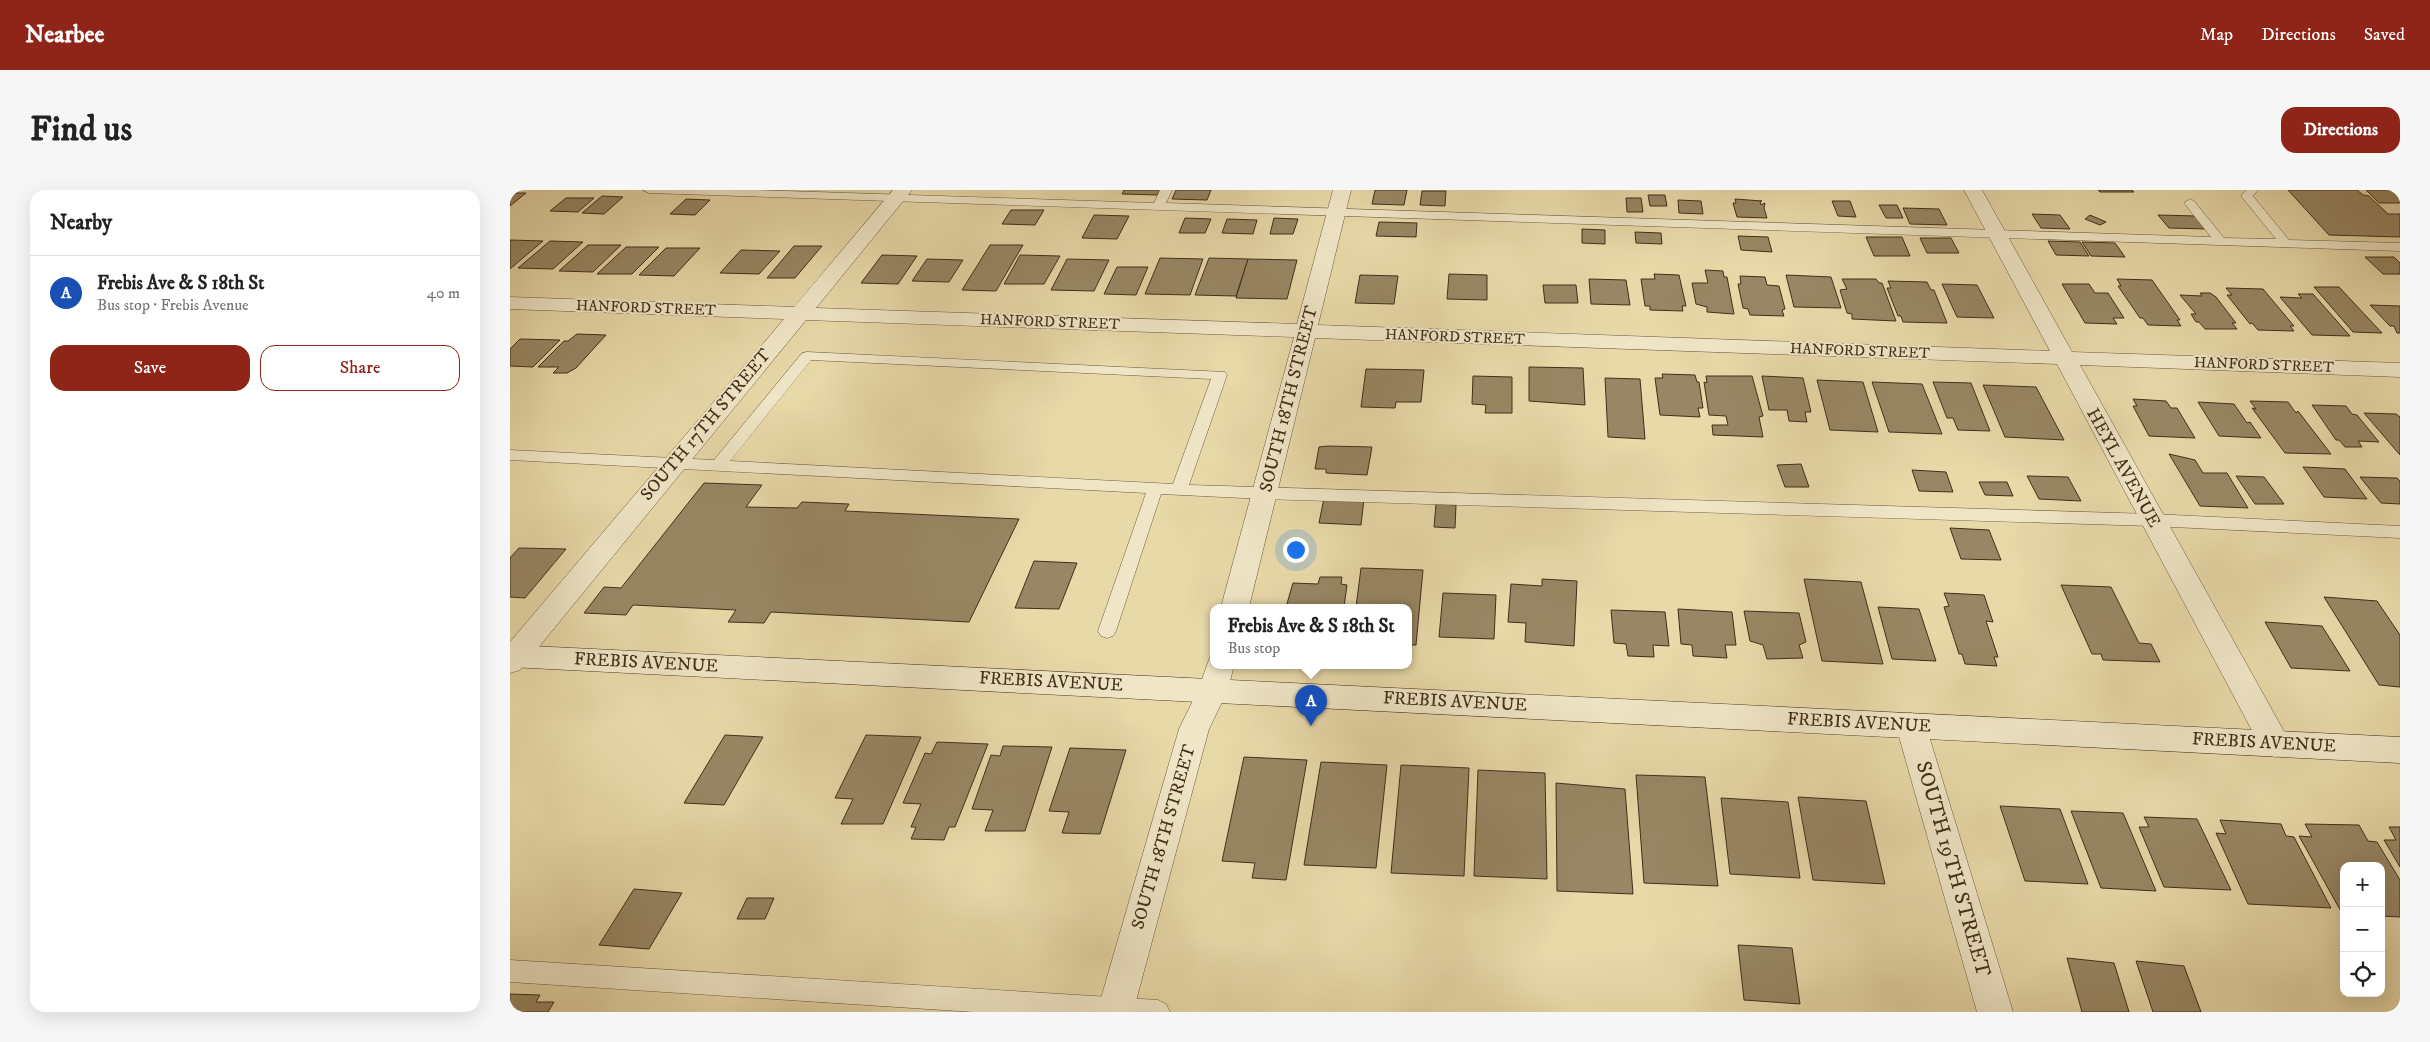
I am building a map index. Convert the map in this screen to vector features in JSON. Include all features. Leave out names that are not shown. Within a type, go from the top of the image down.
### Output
[{"type":"street","name":"SOUTH 18TH STREET","points":[[1236,604],[1342,190]]},
{"type":"street","name":"HEYL AVENUE","points":[[1973,190],[2275,744]]},
{"type":"street","name":"SOUTH 17TH STREET","points":[[512,658],[900,194]]},
{"type":"street","name":"HANFORD STREET","points":[[510,303],[2400,370]]},
{"type":"street","name":"FREBIS AVENUE","points":[[512,658],[1216,677],[1911,726],[2400,750]]},
{"type":"street","name":"SOUTH 18TH STREET","points":[[1115,1011],[1194,730],[1216,677]]},
{"type":"street","name":"SOUTH 19TH STREET","points":[[1911,726],[1995,1012]]},
{"type":"lane","points":[[649,190],[900,194],[1158,207],[2400,247]]},
{"type":"lane","points":[[1158,207],[1166,190]]},
{"type":"lane","points":[[2252,190],[2247,196],[2285,243]]},
{"type":"lane","points":[[2190,203],[2220,241]]},
{"type":"lane","points":[[716,467],[808,356],[1220,375],[1179,490]]},
{"type":"lane","points":[[510,455],[1264,494],[2152,520],[2400,532]]},
{"type":"lane","points":[[1107,631],[1155,489]]},
{"type":"lane","points":[[510,971],[1115,1011],[1158,1012]]},
{"type":"building","points":[[1124,190],[1160,190],[1157,195],[1122,194]]},
{"type":"building","points":[[1176,190],[1211,190],[1207,200],[1172,199]]},
{"type":"building","points":[[1375,190],[1407,190],[1404,205],[1372,204]]},
{"type":"building","points":[[2098,190],[2132,190],[2134,192],[2100,192]]},
{"type":"building","points":[[2288,190],[2357,190],[2363,195],[2369,196],[2388,214],[2400,214],[2400,237],[2329,235]]},
{"type":"building","points":[[2366,190],[2398,190],[2400,203],[2379,203]]},
{"type":"building","points":[[1422,191],[1446,191],[1445,206],[1420,205]]},
{"type":"building","points":[[510,193],[526,193],[510,206]]},
{"type":"building","points":[[1648,195],[1665,195],[1667,206],[1650,206]]},
{"type":"building","points":[[602,196],[623,197],[604,214],[582,213]]},
{"type":"building","points":[[566,198],[594,198],[578,212],[550,211]]},
{"type":"building","points":[[1626,198],[1641,198],[1643,212],[1627,212]]},
{"type":"building","points":[[686,199],[710,200],[695,215],[670,214]]},
{"type":"building","points":[[1735,199],[1762,201],[1760,201],[1761,205],[1765,203],[1764,208],[1767,218],[1737,217],[1733,203],[1736,203]]},
{"type":"building","points":[[1678,200],[1701,201],[1703,214],[1679,213]]},
{"type":"building","points":[[1832,201],[1850,201],[1856,217],[1838,216]]},
{"type":"building","points":[[1879,205],[1897,205],[1903,218],[1886,218]]},
{"type":"building","points":[[1903,208],[1939,209],[1947,225],[1910,224]]},
{"type":"building","points":[[1011,210],[1044,210],[1035,225],[1002,224]]},
{"type":"building","points":[[2032,214],[2060,215],[2070,229],[2041,228]]},
{"type":"building","points":[[1094,215],[1129,216],[1117,239],[1082,238]]},
{"type":"building","points":[[2090,215],[2106,222],[2100,225],[2085,219]]},
{"type":"building","points":[[2158,215],[2196,216],[2207,229],[2169,228]]},
{"type":"building","points":[[1185,218],[1211,219],[1205,233],[1179,233]]},
{"type":"building","points":[[1274,218],[1298,219],[1293,234],[1270,234]]},
{"type":"building","points":[[1227,219],[1257,220],[1253,234],[1222,233]]},
{"type":"building","points":[[1379,222],[1417,223],[1416,237],[1376,236]]},
{"type":"building","points":[[1582,229],[1605,230],[1605,244],[1582,243]]},
{"type":"building","points":[[1635,232],[1661,233],[1662,244],[1636,243]]},
{"type":"building","points":[[1738,236],[1768,237],[1772,252],[1741,250]]},
{"type":"building","points":[[1866,237],[1902,237],[1910,256],[1874,256]]},
{"type":"building","points":[[1920,238],[1951,238],[1959,253],[1927,253]]},
{"type":"building","points":[[510,240],[543,241],[510,269]]},
{"type":"building","points":[[550,241],[583,242],[553,269],[518,268]]},
{"type":"building","points":[[2048,241],[2080,242],[2089,256],[2056,255]]},
{"type":"building","points":[[2082,242],[2115,243],[2125,257],[2091,256]]},
{"type":"building","points":[[588,245],[621,245],[593,272],[559,271]]},
{"type":"building","points":[[990,245],[1023,245],[996,291],[962,290]]},
{"type":"building","points":[[794,246],[822,246],[795,278],[767,278]]},
{"type":"building","points":[[626,247],[659,247],[632,274],[597,274]]},
{"type":"building","points":[[666,248],[700,248],[674,276],[639,275]]},
{"type":"building","points":[[741,250],[780,251],[759,274],[720,273]]},
{"type":"building","points":[[882,255],[917,256],[898,284],[861,283]]},
{"type":"building","points":[[1020,255],[1060,256],[1044,284],[1004,284]]},
{"type":"building","points":[[2365,257],[2394,257],[2400,263],[2400,274],[2383,274]]},
{"type":"building","points":[[1160,258],[1203,259],[1190,295],[1145,294]]},
{"type":"building","points":[[1209,258],[1248,259],[1236,296],[1195,295]]},
{"type":"building","points":[[927,259],[963,260],[949,282],[912,281]]},
{"type":"building","points":[[1067,259],[1109,260],[1094,291],[1051,290]]},
{"type":"building","points":[[1248,259],[1297,260],[1287,299],[1236,298]]},
{"type":"building","points":[[1117,267],[1148,267],[1136,295],[1104,294]]},
{"type":"building","points":[[1705,270],[1723,271],[1724,277],[1727,277],[1734,314],[1707,312],[1707,307],[1696,304],[1692,283],[1708,283]]},
{"type":"building","points":[[1449,274],[1487,275],[1487,300],[1447,299]]},
{"type":"building","points":[[1654,274],[1679,275],[1686,306],[1682,306],[1683,311],[1650,310],[1650,306],[1645,306],[1641,279],[1655,279]]},
{"type":"building","points":[[1360,275],[1398,276],[1394,304],[1355,303]]},
{"type":"building","points":[[1786,275],[1831,277],[1841,308],[1794,307]]},
{"type":"building","points":[[1740,276],[1765,277],[1767,285],[1779,286],[1785,309],[1782,310],[1784,316],[1750,315],[1748,309],[1743,308],[1738,284],[1741,284]]},
{"type":"building","points":[[1589,279],[1626,280],[1630,305],[1591,304]]},
{"type":"building","points":[[1842,279],[1876,279],[1879,283],[1882,283],[1896,321],[1852,319],[1852,314],[1847,313],[1840,290],[1847,289]]},
{"type":"building","points":[[2117,279],[2152,280],[2180,320],[2177,320],[2181,326],[2148,325],[2143,318],[2140,318],[2118,286],[2121,286]]},
{"type":"building","points":[[1888,281],[1927,282],[1931,290],[1934,290],[1947,323],[1903,322],[1901,316],[1898,316],[1887,288],[1891,288]]},
{"type":"building","points":[[1942,284],[1977,285],[1994,318],[1957,317]]},
{"type":"building","points":[[2062,284],[2089,284],[2095,293],[2108,293],[2124,318],[2113,318],[2117,324],[2085,323]]},
{"type":"building","points":[[1543,285],[1576,285],[1578,303],[1545,303]]},
{"type":"building","points":[[2314,287],[2339,287],[2382,333],[2353,332]]},
{"type":"building","points":[[2226,288],[2263,289],[2294,326],[2290,326],[2294,331],[2258,330],[2252,323],[2250,324],[2227,295],[2232,295]]},
{"type":"building","points":[[2200,293],[2210,293],[2216,297],[2236,323],[2232,323],[2237,329],[2205,329],[2199,322],[2196,322],[2191,314],[2196,314],[2180,295],[2202,296]]},
{"type":"building","points":[[2298,294],[2313,294],[2350,336],[2312,335],[2280,297],[2302,298]]},
{"type":"building","points":[[2370,305],[2400,306],[2400,333],[2397,333],[2394,326],[2390,326]]},
{"type":"building","points":[[577,334],[606,335],[576,368],[567,373],[553,373],[559,367],[538,367],[564,341],[568,341]]},
{"type":"building","points":[[520,339],[560,340],[533,367],[510,366],[510,349]]},
{"type":"building","points":[[1529,367],[1583,368],[1585,405],[1529,401]]},
{"type":"building","points":[[1366,369],[1424,370],[1421,402],[1396,402],[1395,408],[1361,407]]},
{"type":"building","points":[[1662,374],[1695,375],[1697,382],[1699,382],[1703,408],[1698,408],[1700,417],[1660,415],[1655,378],[1663,378]]},
{"type":"building","points":[[1473,376],[1512,377],[1512,413],[1485,413],[1486,405],[1472,404]]},
{"type":"building","points":[[1706,376],[1752,376],[1763,416],[1759,417],[1763,437],[1713,435],[1712,425],[1728,425],[1726,416],[1709,415],[1704,382],[1707,383]]},
{"type":"building","points":[[1762,376],[1803,378],[1811,412],[1805,412],[1807,422],[1789,421],[1787,410],[1769,410]]},
{"type":"building","points":[[1605,378],[1640,379],[1645,439],[1608,437]]},
{"type":"building","points":[[1817,380],[1863,382],[1878,432],[1830,430]]},
{"type":"building","points":[[1872,382],[1922,384],[1942,434],[1889,432]]},
{"type":"building","points":[[1933,382],[1971,383],[1990,431],[1958,430],[1953,418],[1947,418]]},
{"type":"building","points":[[1983,385],[2036,387],[2064,440],[2005,437]]},
{"type":"building","points":[[2133,399],[2166,401],[2171,408],[2177,408],[2195,438],[2149,436],[2133,406],[2137,406]]},
{"type":"building","points":[[2250,401],[2288,402],[2296,413],[2298,411],[2331,454],[2285,453],[2252,408],[2256,409]]},
{"type":"building","points":[[2198,402],[2234,404],[2247,423],[2250,422],[2261,438],[2219,436]]},
{"type":"building","points":[[2312,405],[2346,406],[2352,414],[2357,415],[2379,442],[2358,441],[2362,447],[2345,447],[2339,440],[2336,440]]},
{"type":"building","points":[[2364,413],[2396,414],[2400,417],[2400,455]]},
{"type":"building","points":[[1319,447],[1372,447],[1367,475],[1326,473],[1326,469],[1315,469]]},
{"type":"building","points":[[2169,454],[2195,460],[2203,473],[2227,473],[2248,508],[2200,506]]},
{"type":"building","points":[[1801,464],[1809,487],[1785,487],[1777,465]]},
{"type":"building","points":[[2303,467],[2345,469],[2367,499],[2324,497]]},
{"type":"building","points":[[1912,470],[1946,472],[1953,492],[1919,491]]},
{"type":"building","points":[[2027,476],[2068,477],[2081,501],[2039,499]]},
{"type":"building","points":[[2236,476],[2264,477],[2284,504],[2255,504]]},
{"type":"building","points":[[2360,477],[2397,478],[2400,481],[2400,504],[2381,503]]},
{"type":"building","points":[[1979,482],[2007,482],[2013,496],[1985,495]]},
{"type":"building","points":[[704,483],[762,485],[746,507],[797,508],[802,502],[849,504],[845,511],[1019,519],[969,622],[771,612],[764,623],[728,622],[736,610],[633,605],[626,615],[584,613],[604,587],[621,588]]},
{"type":"building","points":[[1324,498],[1364,499],[1361,525],[1319,523]]},
{"type":"building","points":[[1436,504],[1456,505],[1455,528],[1434,527]]},
{"type":"building","points":[[1950,528],[1989,530],[2001,560],[1961,559]]},
{"type":"building","points":[[519,548],[566,549],[525,598],[510,597],[510,558]]},
{"type":"building","points":[[1034,561],[1077,563],[1059,609],[1015,608]]},
{"type":"building","points":[[1361,568],[1423,570],[1416,645],[1412,645],[1412,604],[1356,604]]},
{"type":"building","points":[[1320,577],[1342,577],[1341,584],[1347,585],[1344,604],[1287,604],[1293,583],[1318,584]]},
{"type":"building","points":[[1542,579],[1577,581],[1574,646],[1525,642],[1526,623],[1508,622],[1511,584],[1542,586]]},
{"type":"building","points":[[1804,579],[1861,582],[1883,664],[1822,661]]},
{"type":"building","points":[[2061,585],[2111,587],[2139,643],[2151,644],[2160,662],[2103,660],[2101,654],[2092,654]]},
{"type":"building","points":[[1443,593],[1496,595],[1494,639],[1439,637]]},
{"type":"building","points":[[1944,593],[1984,595],[1993,622],[1986,621],[1998,657],[1994,657],[1997,666],[1965,664],[1962,654],[1959,654],[1944,607],[1949,606]]},
{"type":"building","points":[[2324,597],[2377,601],[2400,635],[2400,687],[2379,685]]},
{"type":"building","points":[[1878,607],[1919,609],[1936,661],[1892,659]]},
{"type":"building","points":[[1678,609],[1732,612],[1736,645],[1725,645],[1727,658],[1693,656],[1692,645],[1681,644]]},
{"type":"building","points":[[1611,610],[1665,612],[1669,646],[1653,645],[1654,657],[1628,656],[1626,644],[1614,643]]},
{"type":"building","points":[[1744,611],[1799,613],[1806,642],[1799,645],[1803,658],[1767,659],[1763,645],[1750,641]]},
{"type":"building","points":[[2265,622],[2322,626],[2350,671],[2291,668]]},
{"type":"building","points":[[725,735],[763,737],[724,805],[684,803]]},
{"type":"building","points":[[866,735],[921,737],[883,824],[841,824],[853,799],[835,798]]},
{"type":"building","points":[[937,742],[988,744],[955,827],[949,827],[944,840],[911,839],[916,827],[911,827],[921,804],[903,803],[925,753],[931,754]]},
{"type":"building","points":[[1003,746],[1052,747],[1025,831],[985,831],[993,810],[972,809],[991,755],[1000,756]]},
{"type":"building","points":[[1070,748],[1126,750],[1100,834],[1062,833],[1069,812],[1049,811]]},
{"type":"building","points":[[1244,757],[1307,760],[1286,880],[1252,878],[1255,863],[1222,861]]},
{"type":"building","points":[[1321,762],[1387,765],[1376,868],[1304,865]]},
{"type":"building","points":[[1401,765],[1469,768],[1464,876],[1391,873]]},
{"type":"building","points":[[1478,770],[1545,773],[1547,879],[1474,876]]},
{"type":"building","points":[[1636,775],[1705,777],[1718,886],[1644,883]]},
{"type":"building","points":[[1556,783],[1625,789],[1633,894],[1557,891]]},
{"type":"building","points":[[1798,797],[1866,801],[1885,884],[1813,880]]},
{"type":"building","points":[[1721,798],[1788,802],[1800,878],[1730,874]]},
{"type":"building","points":[[2000,806],[2060,809],[2088,884],[2025,881]]},
{"type":"building","points":[[2071,811],[2123,813],[2156,891],[2101,888]]},
{"type":"building","points":[[2144,817],[2197,819],[2231,890],[2164,887],[2139,827],[2149,827]]},
{"type":"building","points":[[2220,820],[2281,824],[2286,836],[2294,837],[2331,908],[2248,904],[2216,833],[2226,834]]},
{"type":"building","points":[[2305,824],[2359,825],[2368,841],[2377,842],[2400,880],[2400,917],[2385,916],[2385,862],[2340,862],[2340,910],[2299,836],[2312,837]]},
{"type":"building","points":[[2389,827],[2400,827],[2400,867],[2384,840],[2396,840]]},
{"type":"building","points":[[634,889],[682,893],[649,949],[599,945]]},
{"type":"building","points":[[747,898],[774,898],[765,919],[737,919]]},
{"type":"building","points":[[1738,945],[1792,948],[1800,1004],[1744,1000]]},
{"type":"building","points":[[2067,958],[2114,963],[2129,1012],[2082,1012]]},
{"type":"building","points":[[2136,961],[2184,966],[2201,1012],[2153,1012]]},
{"type":"building","points":[[510,994],[540,995],[536,1002],[554,1002],[548,1012],[510,1012]]},
{"type":"place","name":"Frebis Ave & S 18th St","points":[[1311,726]]}]
